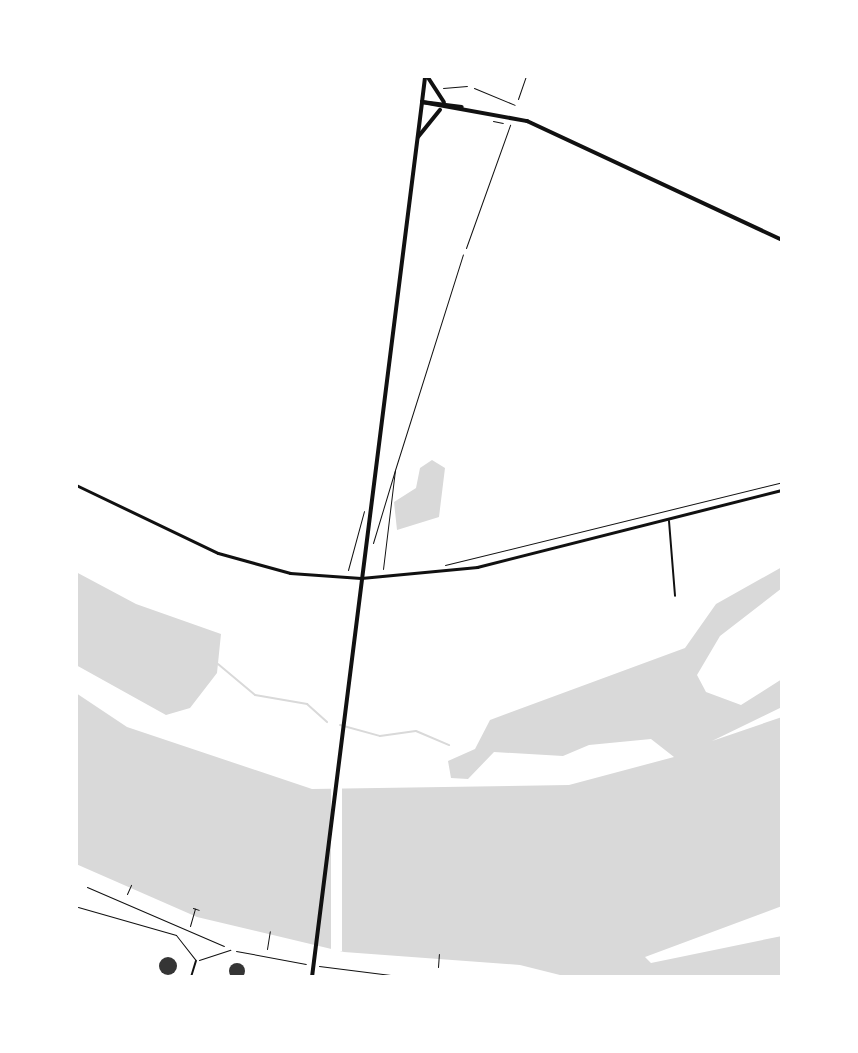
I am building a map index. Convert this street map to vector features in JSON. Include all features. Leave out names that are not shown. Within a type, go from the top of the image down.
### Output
[{"type":"main road","points":[[312,977],[426,76]]},
{"type":"main road","points":[[426,76],[444,102]]},
{"type":"main road","points":[[422,102],[444,102],[527,121],[782,240]]},
{"type":"main road","points":[[422,102],[444,109],[465,107]]},
{"type":"main road","points":[[417,139],[444,109]]},
{"type":"street","points":[[76,485],[158,528],[261,567],[382,575],[477,567],[782,490]]},
{"type":"street","points":[[669,519],[675,596]]},
{"type":"street","points":[[191,977],[196,961]]},
{"type":"lane","points":[[474,88],[515,105]]},
{"type":"lane","points":[[466,248],[510,125]]},
{"type":"lane","points":[[78,907],[176,935],[196,961],[230,950]]},
{"type":"path","points":[[515,105],[526,76]]},
{"type":"path","points":[[377,525],[466,248]]},
{"type":"path","points":[[395,470],[382,575],[397,571]]},
{"type":"path","points":[[430,567],[782,482]]},
{"type":"path","points":[[347,573],[364,511]]},
{"type":"path","points":[[127,883],[136,887]]},
{"type":"path","points":[[127,894],[131,885]]},
{"type":"path","points":[[87,887],[230,950],[406,977]]},
{"type":"path","points":[[190,926],[196,909]]},
{"type":"path","points":[[266,930],[275,932]]},
{"type":"path","points":[[267,949],[270,931]]},
{"type":"path","points":[[434,954],[443,955]]},
{"type":"path","points":[[438,967],[439,954]]},
{"type":"shaded area","points":[[432,460],[445,468],[439,517],[397,530],[394,502],[416,488],[420,468]]},
{"type":"shaded area","points":[[782,567],[782,588],[720,636],[697,675],[706,692],[741,705],[782,679],[782,707],[712,741],[782,717],[782,906],[645,957],[651,963],[782,936],[782,977],[568,977],[520,965],[344,952],[197,917],[76,864],[76,693],[127,727],[312,789],[569,785],[674,757],[651,739],[589,745],[563,756],[494,752],[468,779],[451,778],[448,761],[475,749],[490,720],[685,648],[716,604]]},
{"type":"shaded area","points":[[76,572],[136,604],[221,634],[217,673],[190,708],[166,715],[76,665]]},
{"type":"pier","points":[[331,787],[342,787],[342,951],[331,951]]},
{"type":"building","points":[[168,957],[177,966],[168,975],[159,966]]},
{"type":"building","points":[[237,963],[245,971],[237,979],[229,971]]},
{"type":"waterway","points":[[218,664],[255,695],[307,704],[327,722]]},
{"type":"waterway","points":[[340,725],[380,736],[416,731],[449,745]]},
{"type":"railway","points":[[269,977],[353,977]]}]
